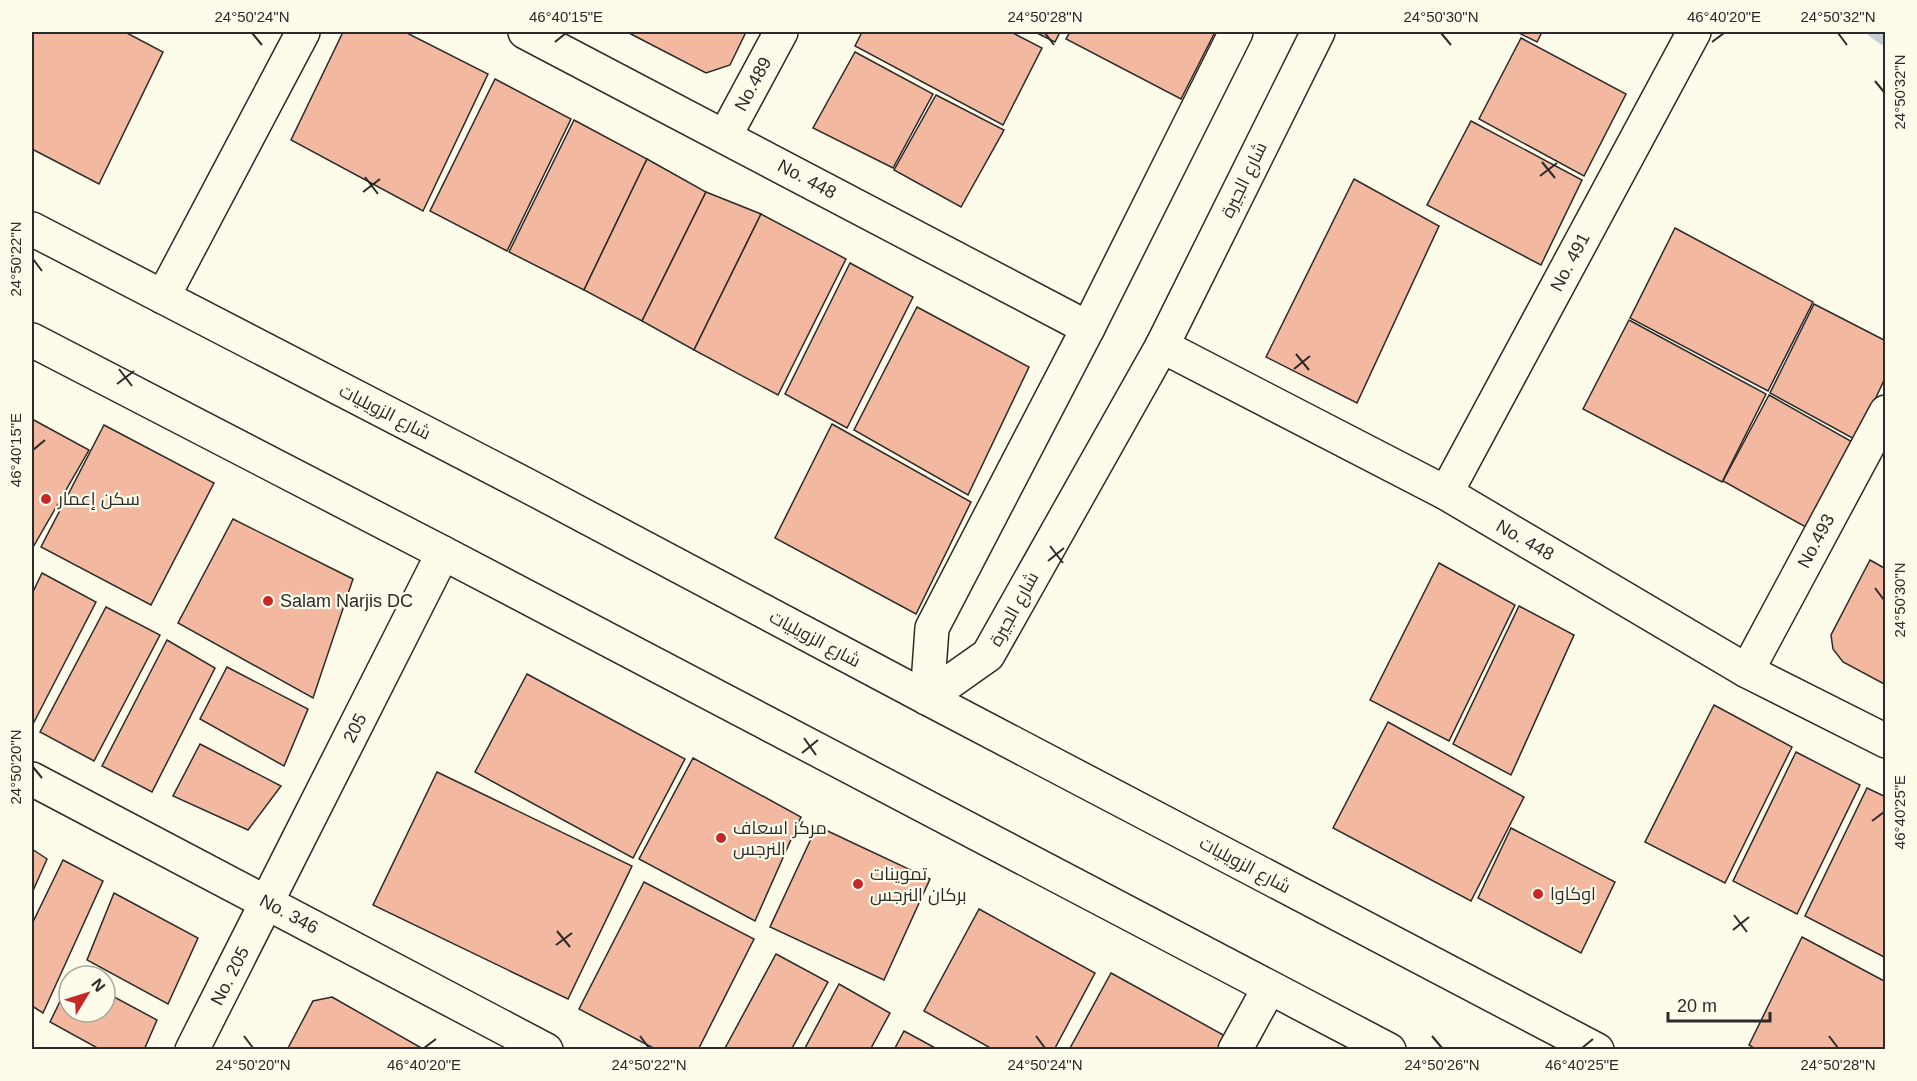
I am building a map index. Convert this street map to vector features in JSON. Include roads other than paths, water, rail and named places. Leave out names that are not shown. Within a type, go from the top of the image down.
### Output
[{"type":"street","points":[[163,297],[303,32]]},
{"type":"street","name":"No. 448","points":[[525,32],[1088,328]]},
{"type":"street","name":"No.489","points":[[725,136],[781,32]]},
{"type":"street","points":[[927,698],[932,628],[1088,328],[1236,32]]},
{"type":"street","name":"شارع الجيرة","points":[[927,698],[988,655],[1161,346],[1318,32]]},
{"type":"street","name":"No. 491","points":[[1446,493],[1694,32]]},
{"type":"street","name":"شارع الزويليات","points":[[32,229],[528,486],[1598,1050]]},
{"type":"street","points":[[32,339],[1389,1050]]},
{"type":"street","name":"No. 448","points":[[1161,346],[1446,493],[1747,671],[1886,741]]},
{"type":"street","name":"No.493","points":[[1747,671],[1886,412]]},
{"type":"street","name":"205","points":[[267,902],[443,553]]},
{"type":"street","name":"No. 346","points":[[32,779],[546,1050]]},
{"type":"street","name":"No. 205","points":[[192,1050],[267,902]]},
{"type":"street","points":[[1235,1050],[1269,988]]},
{"type":"waterway","points":[[1872,32],[1886,42]]},
{"type":"place","name":"سكن إعمار","points":[[46,499]]},
{"type":"place","name":"Salam Narjis DC","points":[[268,601]]},
{"type":"place","name":"مركز اسعاف النرجس","points":[[721,838]]},
{"type":"place","name":"تموينات بركان النرجس","points":[[858,884]]},
{"type":"place","name":"اوكاوا","points":[[1538,894]]}]
